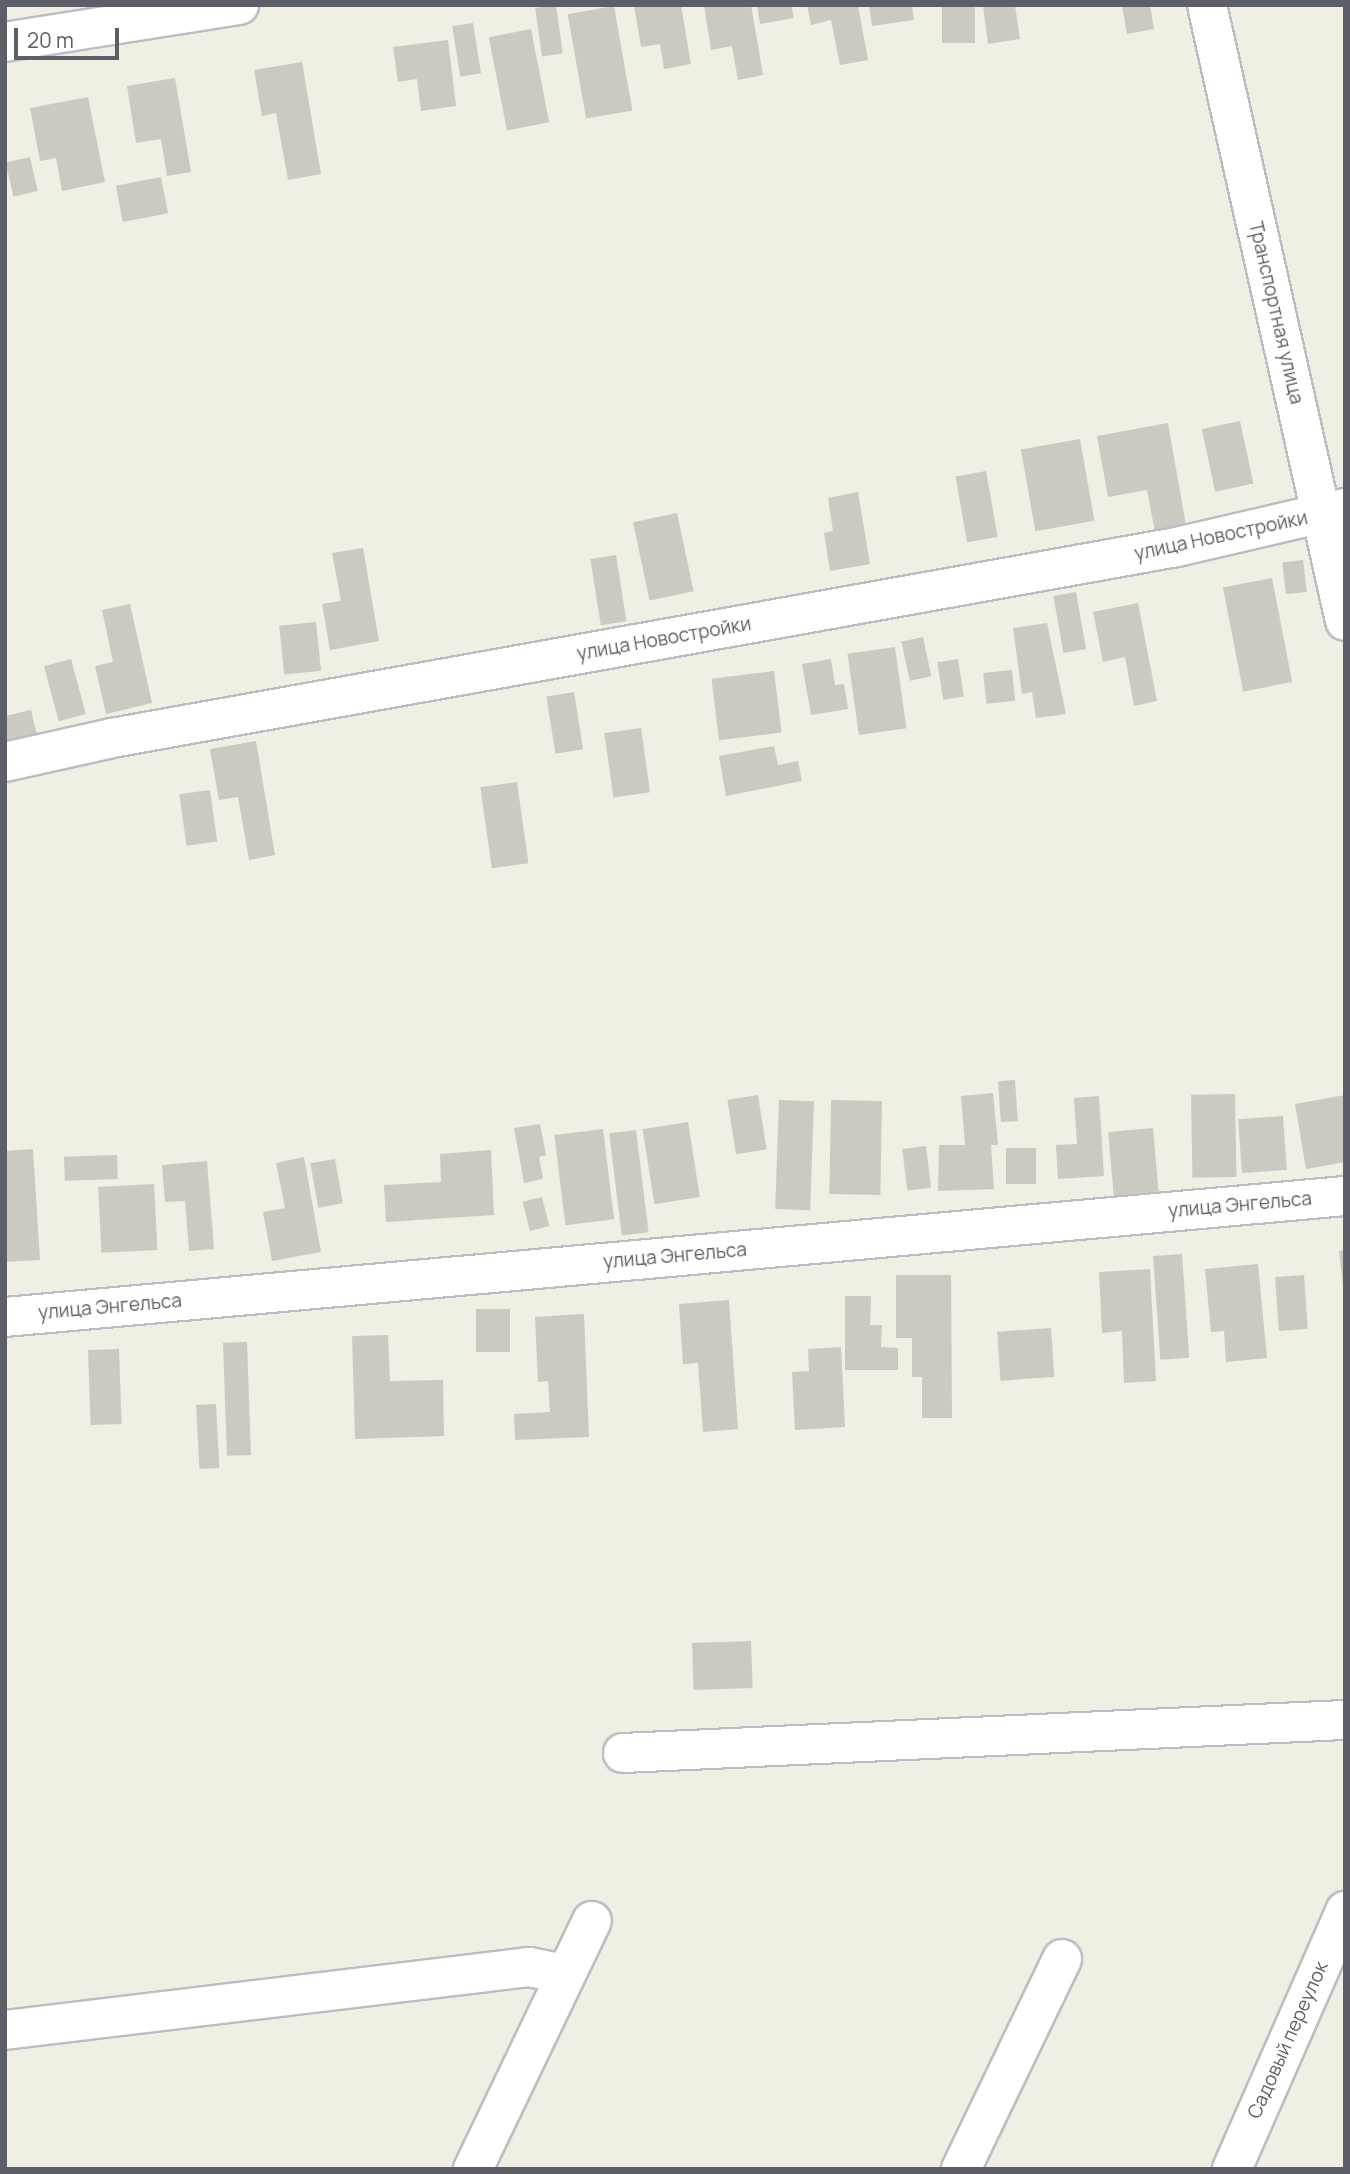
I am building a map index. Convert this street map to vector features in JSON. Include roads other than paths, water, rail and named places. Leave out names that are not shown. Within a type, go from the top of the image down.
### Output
[{"type":"street","points":[[5,41],[239,5]]},
{"type":"street","name":"Транспортная улица","points":[[1207,5],[1333,511],[1345,621]]},
{"type":"street","name":"улица Новостройки","points":[[5,762],[112,738],[1177,547],[1333,511]]},
{"type":"street","name":"улица Энгельса","points":[[5,1317],[1345,1196]]},
{"type":"street","points":[[622,1753],[1345,1720]]},
{"type":"street","name":"Садовый переулок","points":[[1232,2169],[1345,1910]]},
{"type":"street","points":[[474,2169],[592,1921]]},
{"type":"street","points":[[961,2169],[1062,1959]]},
{"type":"street","points":[[5,2031],[529,1967],[565,1974]]}]
